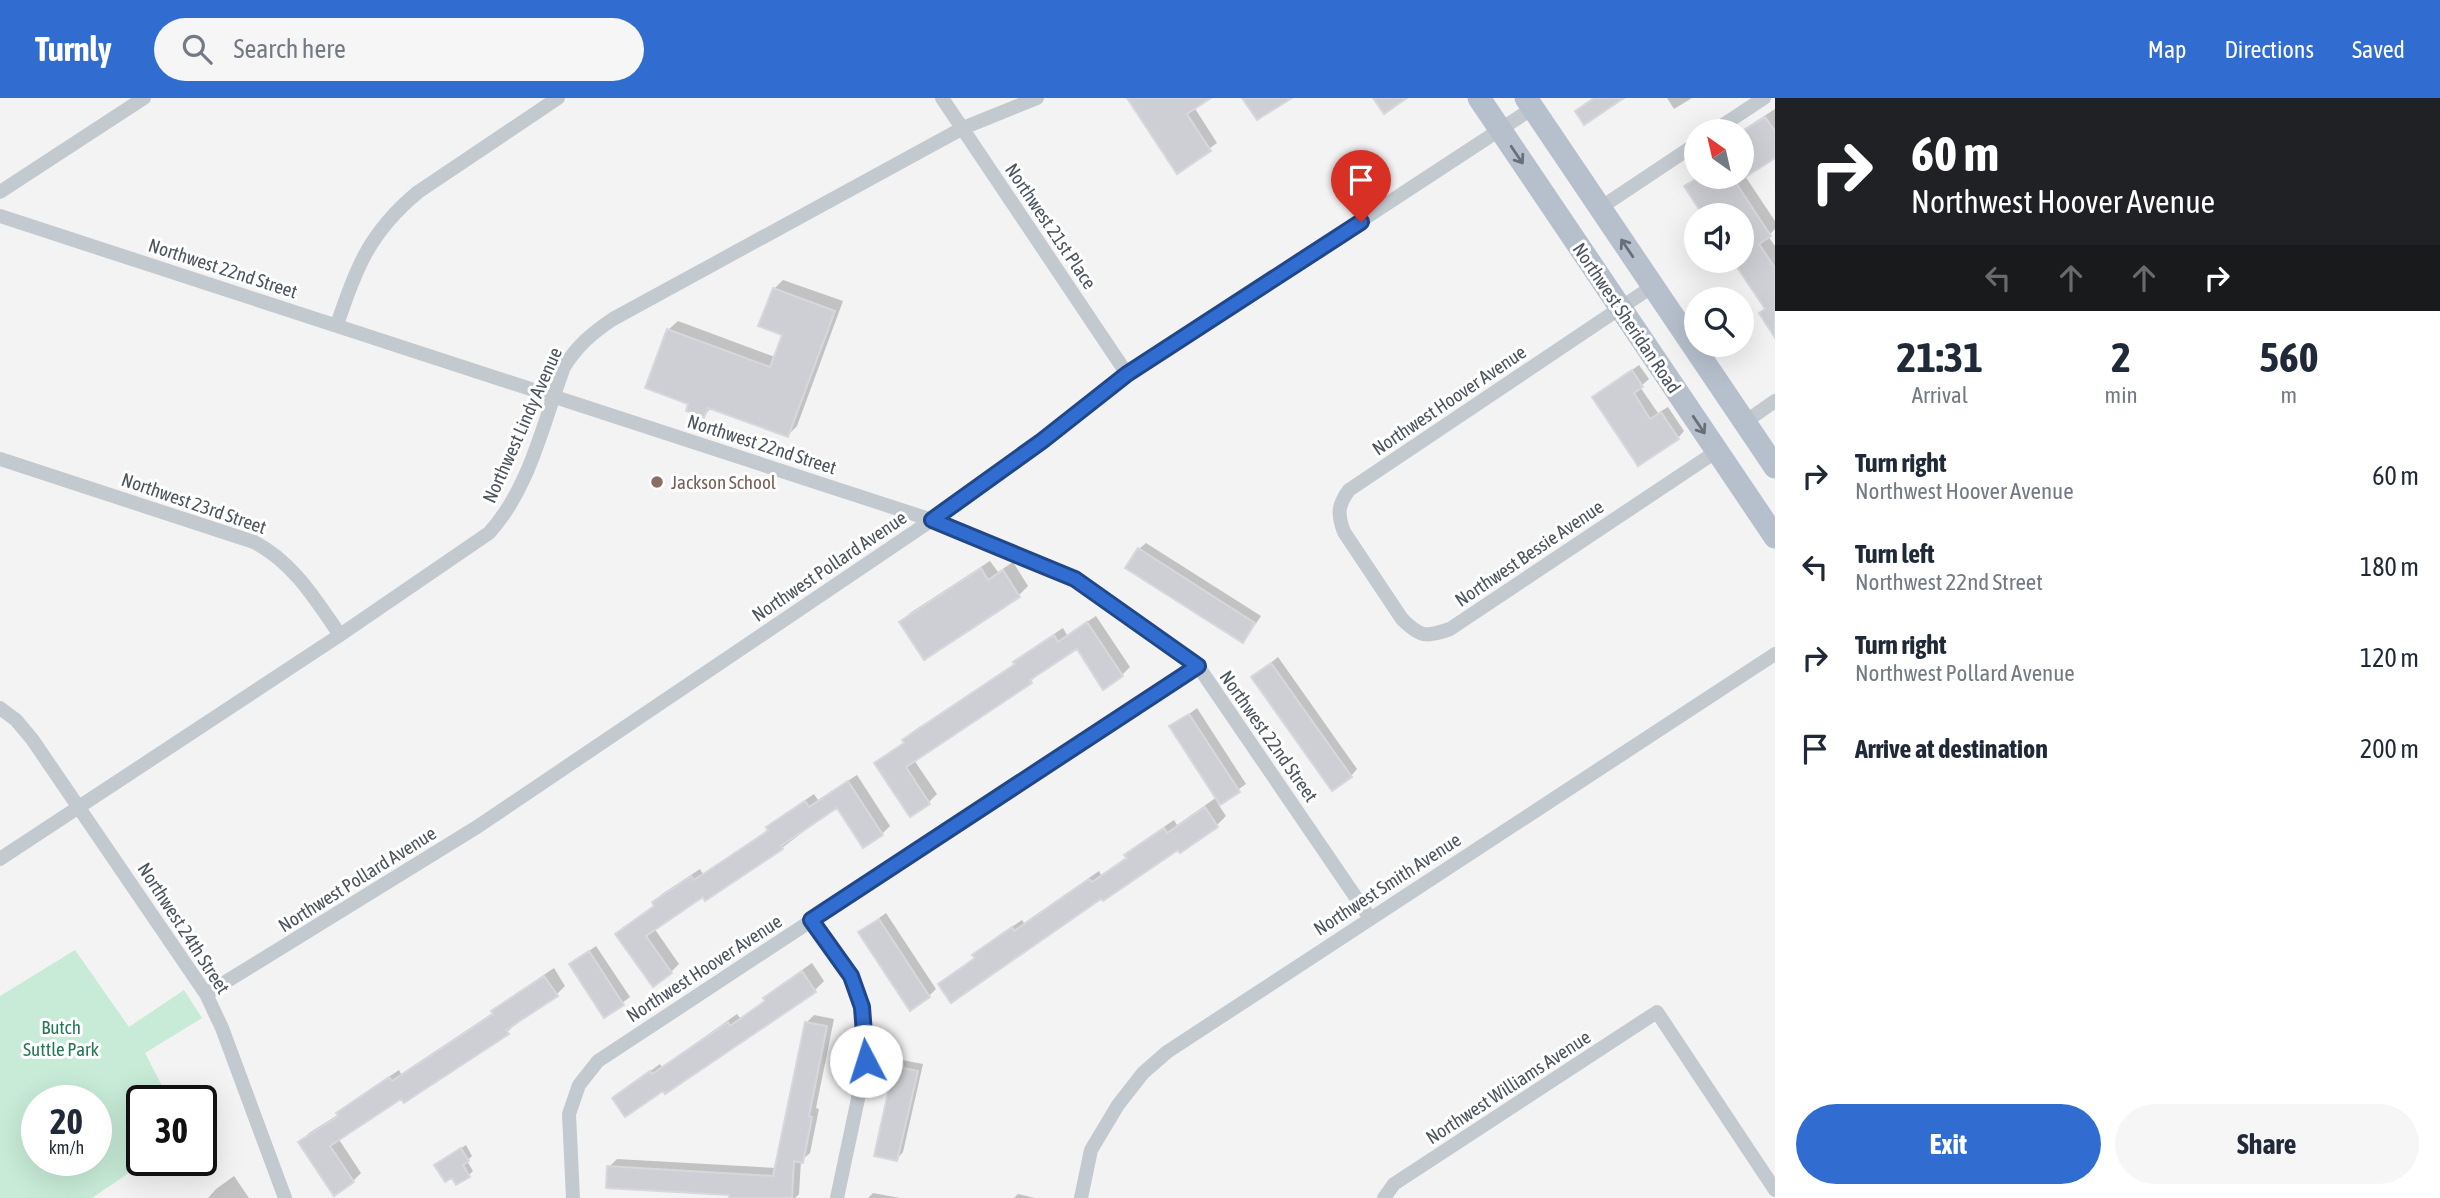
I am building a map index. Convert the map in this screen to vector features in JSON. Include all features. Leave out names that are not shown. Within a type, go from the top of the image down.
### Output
[{"type":"main road","name":"Northwest Sheridan Road","points":[[1479,98],[1775,537]]},
{"type":"main road","name":"Northwest Sheridan Road","points":[[1530,103],[1775,467]]},
{"type":"street","points":[[0,192],[144,98]]},
{"type":"street","points":[[337,325],[359,263],[382,227],[398,209],[418,192],[558,98]]},
{"type":"street","name":"Northwest 21st Place","points":[[942,98],[1127,374]]},
{"type":"street","name":"Northwest Lindy Avenue","points":[[0,859],[340,635],[470,547],[495,527],[511,506],[522,484],[565,367],[575,350],[603,326],[963,128],[1037,98]]},
{"type":"street","points":[[1732,119],[1764,98]]},
{"type":"street","name":"Northwest Pollard Avenue","points":[[206,994],[477,827],[932,520],[1042,441],[1127,374],[1500,130],[1530,103]]},
{"type":"street","points":[[1600,208],[1684,152]]},
{"type":"street","name":"Northwest 22nd Street","points":[[0,216],[932,520],[1075,579],[1198,666],[1370,918]]},
{"type":"street","name":"Northwest Hoover Avenue","points":[[1373,578],[1343,532],[1338,516],[1340,502],[1349,490],[1653,286]]},
{"type":"street","points":[[1745,422],[1775,401]]},
{"type":"street","name":"Northwest Bessie Avenue","points":[[1373,578],[1414,632],[1428,636],[1450,629],[1717,451]]},
{"type":"street","name":"Northwest 23rd Street","points":[[0,459],[254,542],[284,561],[298,575],[340,635]]},
{"type":"street","name":"Northwest Smith Avenue","points":[[1081,1198],[1091,1150],[1118,1105],[1143,1073],[1167,1052],[1775,653]]},
{"type":"street","name":"Northwest Hoover Avenue","points":[[573,1198],[569,1114],[579,1085],[598,1060],[1198,666]]},
{"type":"street","name":"Northwest 24th Street","points":[[0,708],[16,720],[32,739],[206,994],[222,1028],[285,1198]]},
{"type":"street","points":[[811,920],[851,976],[862,1007],[866,1061],[837,1198]]},
{"type":"street","name":"Northwest Williams Avenue","points":[[1384,1198],[1394,1184],[1657,1012],[1775,1190]]},
{"type":"green space","name":"Butch Suttle Park","points":[[75,950],[129,1027],[184,990],[202,1018],[145,1053],[162,1085],[126,1085],[126,1175],[92,1198],[0,1198],[0,996]]},
{"type":"building","points":[[1127,98],[1211,98],[1187,114],[1211,151],[1177,174]]},
{"type":"building","points":[[1242,98],[1292,98],[1257,120]]},
{"type":"building","points":[[1373,98],[1407,98],[1384,114]]},
{"type":"building","points":[[1594,98],[1624,98],[1584,125],[1575,111]]},
{"type":"building","points":[[1765,117],[1775,131],[1775,158],[1754,172],[1754,124]]},
{"type":"building","points":[[1686,189],[1740,189],[1749,203],[1695,203]]},
{"type":"building","points":[[1754,210],[1771,236],[1759,244],[1775,268],[1775,338],[1759,313],[1765,309],[1754,292],[1754,287],[1750,287],[1741,273],[1754,273]]},
{"type":"building","points":[[773,288],[835,311],[788,437],[708,408],[704,418],[686,411],[688,404],[645,388],[667,329],[770,367],[782,335],[758,326]]},
{"type":"building","points":[[1632,370],[1643,387],[1634,393],[1650,419],[1661,412],[1679,439],[1638,466],[1592,397]]},
{"type":"building","points":[[1138,548],[1255,623],[1243,643],[1125,568]]},
{"type":"building","points":[[981,568],[988,580],[1003,570],[1020,597],[924,660],[899,622]]},
{"type":"building","points":[[1087,622],[1123,676],[1103,690],[1077,649],[1030,680],[1032,683],[906,767],[930,804],[910,817],[874,763],[904,743],[902,740],[1015,664],[1013,662],[1054,635],[1058,642]]},
{"type":"building","points":[[1271,663],[1352,777],[1332,791],[1251,677]]},
{"type":"building","points":[[1189,714],[1240,792],[1220,805],[1169,726]]},
{"type":"building","points":[[848,781],[883,835],[863,848],[837,808],[781,846],[783,849],[705,901],[703,897],[646,936],[672,973],[653,987],[615,934],[654,906],[652,902],[691,876],[694,880],[768,831],[766,827],[805,801],[809,807]]},
{"type":"building","points":[[1205,807],[1218,827],[1180,853],[1178,850],[1103,901],[1101,899],[951,1003],[938,984],[975,958],[972,955],[1012,927],[1014,931],[1089,879],[1092,882],[1127,858],[1124,855],[1164,828],[1167,833]]},
{"type":"building","points":[[879,919],[930,997],[910,1011],[858,932]]},
{"type":"building","points":[[589,951],[624,1005],[604,1018],[569,964]]},
{"type":"building","points":[[802,971],[816,992],[665,1094],[663,1091],[625,1117],[612,1098],[728,1022],[730,1026],[765,1001],[763,998]]},
{"type":"building","points":[[544,976],[558,996],[506,1030],[509,1034],[404,1103],[401,1099],[330,1146],[354,1182],[334,1196],[298,1142],[389,1077],[392,1081],[493,1014],[491,1011]]},
{"type":"building","points":[[805,1022],[827,1026],[809,1116],[812,1117],[803,1163],[794,1161],[792,1198],[729,1198],[729,1195],[606,1188],[607,1166],[773,1176]]},
{"type":"building","points":[[894,1066],[918,1071],[897,1161],[874,1156]]},
{"type":"building","points":[[461,1148],[469,1161],[463,1165],[470,1177],[456,1185],[452,1178],[445,1182],[434,1165]]},
{"type":"place","name":"Jackson School","points":[[657,482]]},
{"type":"route","points":[[866,1061],[862,1007],[851,976],[811,920],[1198,666],[1075,579],[932,520],[1042,441],[1127,374],[1361,222]]}]
